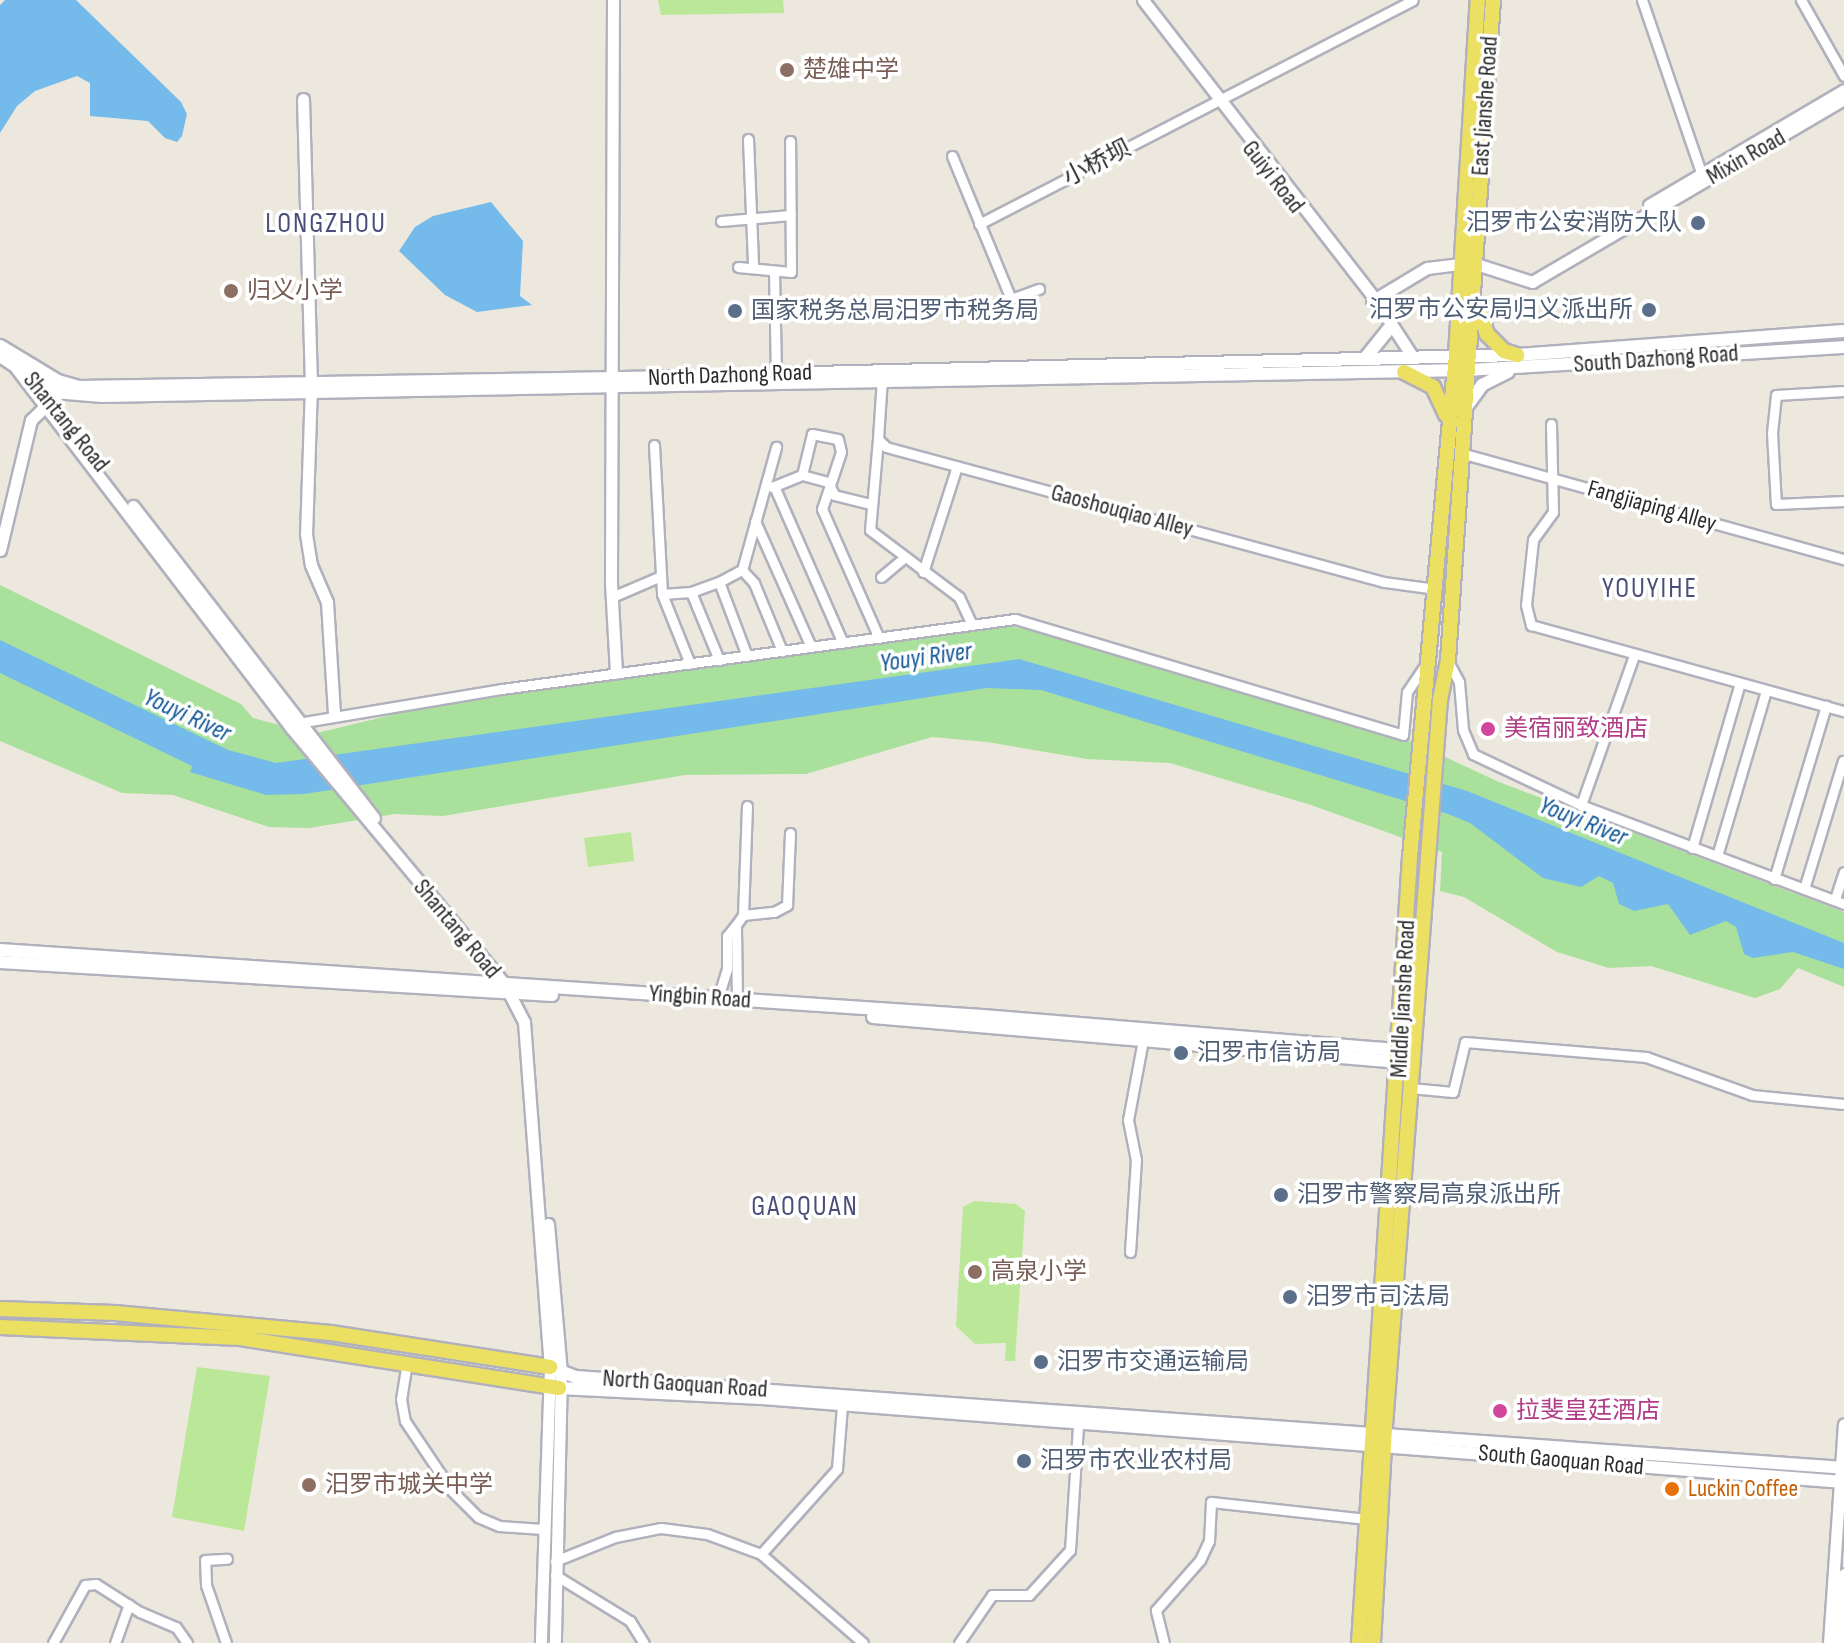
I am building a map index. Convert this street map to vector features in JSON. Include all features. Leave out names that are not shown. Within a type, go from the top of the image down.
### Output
[{"type":"main road","name":"East Jianshe Road","points":[[1462,363],[1476,291],[1469,264],[1478,0]]},
{"type":"main road","name":"East Jianshe Road","points":[[1462,363],[1493,0]]},
{"type":"main road","points":[[1464,410],[1482,385],[1518,362],[1487,334],[1476,291]]},
{"type":"main road","points":[[1366,357],[1389,329]]},
{"type":"main road","name":"South Dazhong Road","points":[[1518,362],[1844,331]]},
{"type":"main road","name":"South Dazhong Road","points":[[1462,363],[1844,347]]},
{"type":"main road","name":"North Dazhong Road","points":[[5,353],[58,381],[79,387],[311,389]]},
{"type":"main road","points":[[5,353],[49,397]]},
{"type":"main road","name":"North Dazhong Road","points":[[49,397],[882,375],[1366,357],[1408,356],[1462,363]]},
{"type":"main road","name":"North Dazhong Road","points":[[612,383],[776,374],[1404,372],[1462,363]]},
{"type":"main road","name":"Middle Jianshe Road","points":[[1359,1643],[1367,1519],[1379,1441],[1410,1088],[1440,700],[1448,660],[1464,410],[1462,363]]},
{"type":"main road","name":"Middle Jianshe Road","points":[[1373,1643],[1379,1441],[1411,849],[1422,699],[1436,589],[1448,420],[1462,363]]},
{"type":"main road","points":[[1404,372],[1439,394],[1448,420]]},
{"type":"main road","name":"Yingbin Road","points":[[0,950],[512,991],[718,998],[1400,1056]]},
{"type":"main road","name":"Yingbin Road","points":[[0,962],[773,1008],[1143,1040],[1400,1056]]},
{"type":"main road","name":"North Gaoquan Road","points":[[0,1309],[115,1313],[331,1333],[554,1378],[1379,1441]]},
{"type":"main road","name":"North Gaoquan Road","points":[[0,1327],[240,1338],[407,1362],[554,1378],[1078,1425],[1379,1441]]},
{"type":"main road","name":"South Gaoquan Road","points":[[1379,1441],[1843,1468]]},
{"type":"main road","name":"South Gaoquan Road","points":[[1379,1441],[1842,1482]]},
{"type":"street","points":[[613,0],[612,597],[616,673]]},
{"type":"street","points":[[1141,0],[1373,300],[1408,356]]},
{"type":"street","name":"小桥坝","points":[[979,224],[1413,0]]},
{"type":"street","points":[[1642,0],[1703,177],[1844,90]]},
{"type":"street","points":[[1801,0],[1844,76]]},
{"type":"street","points":[[303,99],[311,389],[306,534],[311,565],[327,602],[334,714]]},
{"type":"street","name":"Mixin Road","points":[[1469,264],[1532,282],[1703,177],[1844,99]]},
{"type":"street","points":[[748,139],[753,266]]},
{"type":"street","points":[[738,267],[753,266],[791,272],[790,141]]},
{"type":"street","points":[[952,156],[1011,299],[1039,289]]},
{"type":"street","points":[[721,221],[791,215]]},
{"type":"street","points":[[1373,300],[1427,268],[1469,264]]},
{"type":"street","points":[[774,271],[776,374]]},
{"type":"street","points":[[1373,300],[1408,356]]},
{"type":"street","name":"Shantang Road","points":[[5,353],[49,397],[298,723],[308,742]]},
{"type":"street","points":[[882,375],[878,439],[881,456],[870,504],[870,530],[959,597],[972,625]]},
{"type":"street","points":[[0,550],[31,420],[49,397],[79,387]]},
{"type":"street","points":[[1844,391],[1776,395],[1772,433],[1776,504],[1844,501]]},
{"type":"street","name":"Shantang Road","points":[[49,397],[308,742],[512,991],[529,1046],[554,1378],[555,1643]]},
{"type":"street","points":[[1551,424],[1553,512],[1533,540],[1526,605],[1531,625],[1740,683],[1765,694],[1844,711]]},
{"type":"street","points":[[802,475],[812,434],[838,439],[841,452],[828,482],[822,509],[879,638]]},
{"type":"street","name":"Gaoshouqiao Alley","points":[[878,439],[886,447],[1384,582],[1436,589]]},
{"type":"street","points":[[654,445],[662,594],[690,664]]},
{"type":"street","points":[[662,594],[691,592],[742,570],[755,521],[770,488],[776,447]]},
{"type":"street","name":"Fangjiaping Alley","points":[[1461,453],[1844,559]]},
{"type":"street","points":[[923,572],[957,466]]},
{"type":"street","points":[[770,488],[802,475],[828,482]]},
{"type":"street","points":[[828,482],[834,495],[870,504]]},
{"type":"street","points":[[770,488],[843,643]]},
{"type":"street","points":[[755,521],[811,647]]},
{"type":"street","points":[[881,577],[905,557]]},
{"type":"street","points":[[742,570],[754,583],[782,651]]},
{"type":"street","points":[[612,597],[661,576]]},
{"type":"street","points":[[719,582],[747,656]]},
{"type":"street","points":[[691,592],[719,660]]},
{"type":"street","points":[[298,723],[334,714],[616,673],[1015,619],[1076,634],[1403,735],[1407,692],[1429,660]]},
{"type":"street","points":[[1581,805],[1634,655]]},
{"type":"street","points":[[1448,660],[1459,682],[1463,730],[1473,754],[1581,805],[1840,902],[1844,872]]},
{"type":"street","points":[[1692,848],[1740,683]]},
{"type":"street","points":[[1717,856],[1765,694]]},
{"type":"street","points":[[1774,879],[1826,706]]},
{"type":"street","points":[[1804,889],[1843,761]]},
{"type":"street","points":[[718,998],[727,969],[727,936],[743,915],[747,806]]},
{"type":"street","points":[[743,915],[774,912],[787,905],[790,833]]},
{"type":"street","points":[[736,925],[737,1000]]},
{"type":"street","points":[[1130,1252],[1136,1160],[1128,1120],[1143,1040]]},
{"type":"street","points":[[1410,1088],[1453,1092],[1465,1042],[1646,1057],[1752,1095],[1844,1104]]},
{"type":"street","points":[[407,1362],[401,1399],[405,1421],[452,1491],[488,1522],[543,1529]]},
{"type":"street","name":"Shantang Road","points":[[541,1643],[543,1529],[554,1378]]},
{"type":"street","points":[[761,1554],[837,1469],[842,1405]]},
{"type":"street","points":[[959,1643],[992,1595],[1029,1595],[1070,1550],[1078,1425]]},
{"type":"street","points":[[1829,1643],[1844,1425]]},
{"type":"street","points":[[1164,1643],[1156,1610],[1200,1560],[1209,1541],[1211,1502],[1367,1519]]},
{"type":"street","points":[[555,1561],[615,1537],[661,1528],[707,1534],[761,1554],[863,1643]]},
{"type":"street","points":[[226,1643],[206,1585],[205,1560],[227,1559]]},
{"type":"street","points":[[1838,1643],[1844,1574]]},
{"type":"street","points":[[555,1575],[630,1621],[644,1643]]},
{"type":"street","points":[[53,1643],[85,1585],[96,1584],[176,1627],[187,1643]]},
{"type":"street","points":[[115,1643],[129,1604]]},
{"type":"green space","points":[[658,0],[783,0],[784,13],[661,15]]},
{"type":"green space","points":[[0,585],[241,704],[253,718],[313,734],[416,709],[900,637],[1005,626],[1056,633],[1415,743],[1499,782],[1844,912],[1844,987],[1798,968],[1780,989],[1755,998],[1651,966],[1609,968],[1557,952],[1464,897],[1440,891],[1442,852],[1311,805],[1170,763],[1087,759],[987,742],[932,737],[806,774],[685,775],[443,816],[395,814],[309,828],[269,827],[173,795],[122,793],[0,741]]},
{"type":"green space","points":[[631,832],[634,861],[588,867],[584,838]]},
{"type":"green space","points":[[974,1201],[1016,1204],[1025,1211],[1015,1361],[1005,1361],[1006,1343],[975,1344],[956,1326],[963,1207]]},
{"type":"green space","points":[[197,1367],[270,1376],[244,1531],[172,1517]]},
{"type":"water","points":[[5,0],[76,0],[181,102],[187,114],[182,136],[177,142],[165,138],[148,121],[90,116],[90,83],[77,76],[35,91],[17,106],[0,133],[0,5]]},
{"type":"water","points":[[491,202],[523,241],[520,296],[532,305],[477,312],[445,295],[399,251],[415,227],[433,216]]},
{"type":"water","points":[[0,640],[228,750],[276,763],[1019,659],[1467,791],[1844,943],[1844,969],[1793,952],[1753,958],[1744,954],[1736,927],[1726,921],[1690,935],[1668,904],[1634,911],[1619,904],[1613,883],[1599,876],[1581,887],[1543,878],[1470,823],[1448,814],[1041,690],[987,688],[304,794],[266,795],[190,772],[192,766],[0,673]]},
{"type":"place","name":"楚雄中学","points":[[787,70]]},
{"type":"place","name":"汨罗市公安消防大队","points":[[1698,223]]},
{"type":"place","name":"归义小学","points":[[231,291]]},
{"type":"place","name":"汨罗市公安局归义派出所","points":[[1649,310]]},
{"type":"place","name":"国家税务总局汨罗市税务局","points":[[735,311]]},
{"type":"place","name":"美宿丽致酒店","points":[[1488,729]]},
{"type":"place","name":"汨罗市信访局","points":[[1181,1053]]},
{"type":"place","name":"汨罗市警察局高泉派出所","points":[[1281,1195]]},
{"type":"place","name":"高泉小学","points":[[975,1272]]},
{"type":"place","name":"汨罗市司法局","points":[[1290,1297]]},
{"type":"place","name":"汨罗市交通运输局","points":[[1041,1362]]},
{"type":"place","name":"拉斐皇廷酒店","points":[[1500,1411]]},
{"type":"place","name":"汨罗市农业农村局","points":[[1024,1461]]},
{"type":"place","name":"汨罗市城关中学","points":[[309,1485]]},
{"type":"place","name":"Luckin Coffee","points":[[1672,1489]]},
{"type":"district","name":"LONGZHOU","points":[[326,224]]},
{"type":"district","name":"YOUYIHE","points":[[1650,589]]},
{"type":"district","name":"GAOQUAN","points":[[805,1207]]},
{"type":"water label","name":"Youyi River","points":[[926,658]]},
{"type":"water label","name":"Youyi River","points":[[187,716]]},
{"type":"water label","name":"Youyi River","points":[[1583,822]]}]
